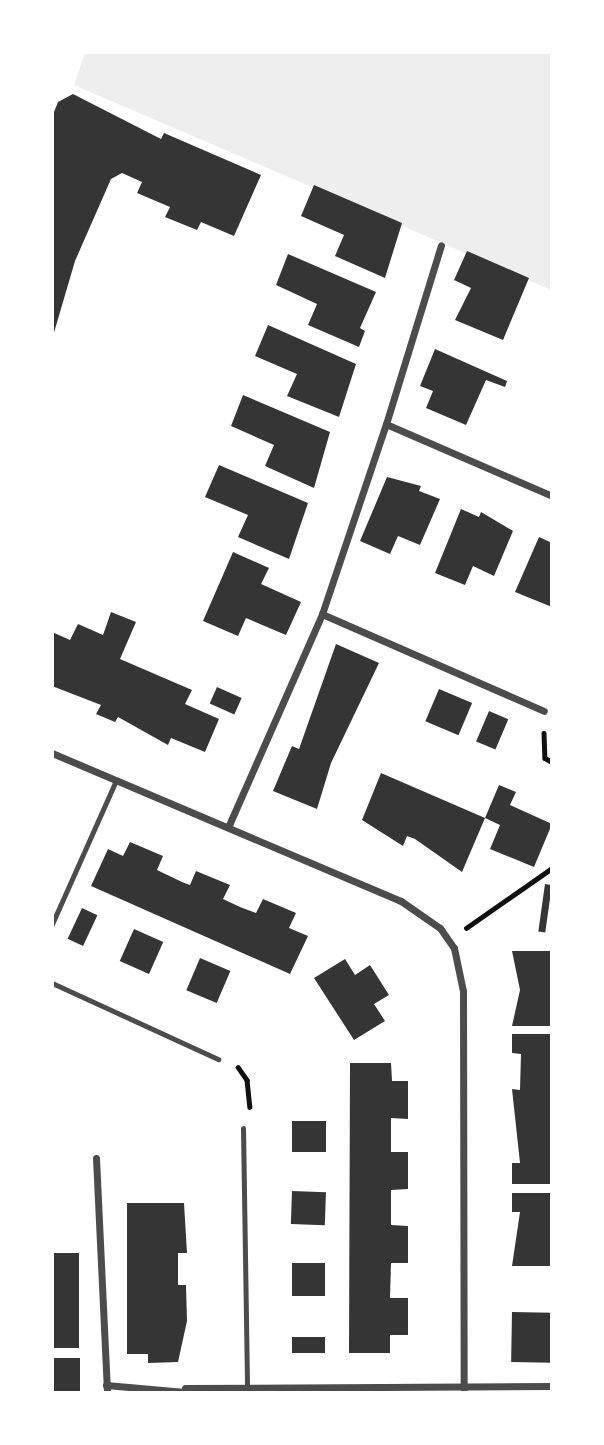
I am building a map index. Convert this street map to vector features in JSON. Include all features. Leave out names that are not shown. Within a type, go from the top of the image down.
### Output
[{"type":"street","points":[[229,825],[322,614],[386,424],[441,245]]},
{"type":"street","points":[[386,424],[551,496]]},
{"type":"street","points":[[322,614],[544,711]]},
{"type":"street","points":[[52,753],[229,825],[401,901],[448,940],[463,991],[464,1389]]},
{"type":"street","points":[[96,1158],[106,1389],[464,1389],[551,1386]]},
{"type":"lane","points":[[52,924],[116,780]]},
{"type":"lane","points":[[52,983],[218,1059]]},
{"type":"lane","points":[[243,1128],[246,1390]]},
{"type":"path","points":[[544,711],[545,758],[551,762]]},
{"type":"path","points":[[448,940],[551,868]]},
{"type":"path","points":[[218,1059],[238,1066],[247,1080],[243,1128]]},
{"type":"shaded area","points":[[85,53],[551,53],[551,290],[74,85]]},
{"type":"building","points":[[73,94],[161,139],[164,133],[261,175],[234,236],[201,222],[197,230],[165,217],[170,207],[137,193],[142,182],[122,173],[111,179],[75,261],[53,336],[52,117],[58,102]]},
{"type":"building","points":[[314,185],[402,223],[385,278],[335,256],[344,235],[301,216]]},
{"type":"building","points":[[467,251],[529,278],[503,340],[455,320],[471,288],[454,280]]},
{"type":"building","points":[[288,254],[376,292],[360,328],[365,331],[359,347],[308,325],[317,304],[276,285]]},
{"type":"building","points":[[268,325],[356,364],[339,417],[287,396],[297,374],[255,356]]},
{"type":"building","points":[[435,349],[507,381],[505,387],[486,380],[466,425],[426,408],[433,391],[420,386]]},
{"type":"building","points":[[243,395],[330,432],[314,488],[265,466],[274,445],[231,426]]},
{"type":"building","points":[[219,465],[308,503],[289,559],[238,537],[248,515],[205,497]]},
{"type":"building","points":[[387,477],[421,486],[419,491],[440,499],[420,545],[398,536],[390,554],[360,541]]},
{"type":"building","points":[[461,509],[479,517],[481,512],[513,531],[494,576],[473,566],[465,585],[435,573]]},
{"type":"building","points":[[539,537],[552,543],[552,607],[515,592]]},
{"type":"building","points":[[233,552],[269,568],[261,584],[301,602],[286,635],[246,618],[238,636],[203,621]]},
{"type":"building","points":[[111,612],[136,622],[120,659],[192,690],[185,704],[219,719],[205,752],[171,738],[168,745],[118,717],[115,722],[96,714],[101,705],[52,686],[52,632],[70,640],[78,624],[103,635]]},
{"type":"building","points":[[336,644],[379,663],[331,763],[317,809],[273,791],[292,746],[299,749]]},
{"type":"building","points":[[217,687],[242,698],[234,714],[210,703]]},
{"type":"building","points":[[439,689],[472,703],[458,735],[425,721]]},
{"type":"building","points":[[489,711],[508,719],[495,750],[476,741]]},
{"type":"building","points":[[381,773],[485,818],[462,872],[415,839],[407,836],[403,846],[362,820]]},
{"type":"building","points":[[499,785],[516,792],[510,805],[552,824],[534,867],[490,849],[500,825],[485,818]]},
{"type":"building","points":[[130,842],[163,856],[157,870],[182,882],[190,885],[196,871],[230,885],[223,899],[240,907],[256,913],[263,899],[296,913],[289,928],[308,936],[290,974],[91,886],[108,849],[123,856]]},
{"type":"building","points":[[545,884],[552,885],[545,933],[538,932]]},
{"type":"building","points":[[82,908],[97,915],[83,946],[68,939]]},
{"type":"building","points":[[134,929],[163,942],[149,974],[120,961]]},
{"type":"building","points":[[512,951],[552,951],[552,1026],[512,1026],[520,990]]},
{"type":"building","points":[[200,958],[230,971],[217,1003],[186,990]]},
{"type":"building","points":[[345,959],[355,975],[370,965],[389,995],[374,1004],[385,1021],[354,1040],[314,978]]},
{"type":"building","points":[[512,1034],[552,1034],[552,1184],[512,1184],[512,1163],[520,1163],[512,1089],[520,1090],[521,1054],[512,1053]]},
{"type":"building","points":[[350,1063],[391,1063],[392,1081],[408,1081],[408,1119],[391,1118],[391,1152],[408,1152],[408,1189],[391,1190],[391,1225],[408,1226],[408,1263],[391,1263],[390,1298],[408,1298],[408,1335],[390,1335],[390,1353],[349,1353]]},
{"type":"building","points":[[292,1121],[326,1121],[326,1152],[292,1152]]},
{"type":"building","points":[[292,1191],[326,1192],[325,1225],[291,1224]]},
{"type":"building","points":[[512,1193],[552,1193],[552,1266],[512,1266],[520,1212],[512,1212]]},
{"type":"building","points":[[127,1203],[184,1203],[187,1253],[178,1253],[178,1285],[186,1285],[187,1321],[178,1362],[148,1363],[148,1354],[127,1354]]},
{"type":"building","points":[[52,1253],[79,1253],[79,1348],[52,1348]]},
{"type":"building","points":[[292,1263],[325,1263],[325,1296],[292,1296]]},
{"type":"building","points":[[512,1312],[552,1313],[551,1363],[511,1362]]},
{"type":"building","points":[[292,1337],[325,1337],[325,1353],[292,1353]]},
{"type":"building","points":[[52,1358],[80,1358],[80,1392],[52,1392]]}]
